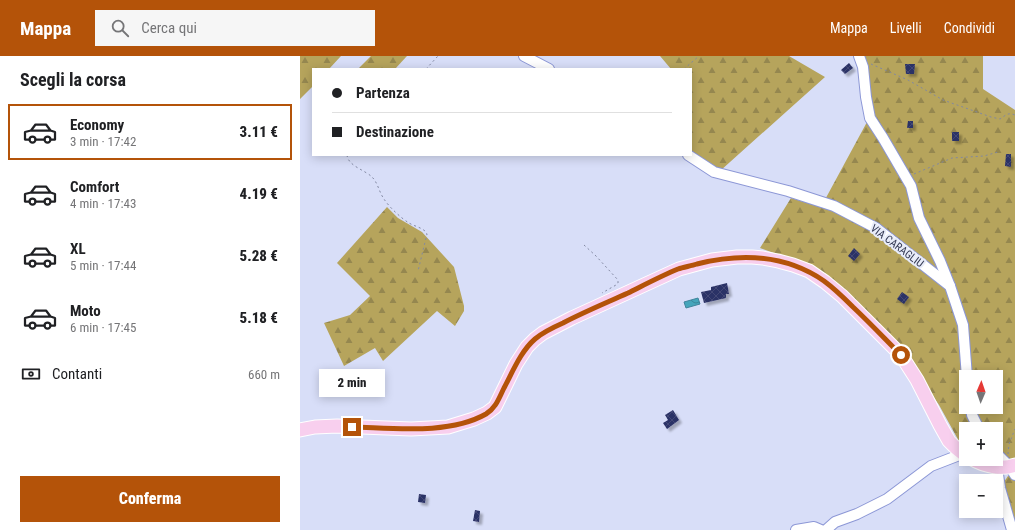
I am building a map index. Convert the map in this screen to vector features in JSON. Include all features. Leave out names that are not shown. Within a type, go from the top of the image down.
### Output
[{"type":"main road","points":[[300,430],[315,427],[337,426],[418,429],[448,427],[461,424],[487,413],[495,407],[516,364],[527,347],[543,333],[572,318],[679,269],[712,260],[752,257],[793,265],[825,282],[842,296],[901,355],[917,380],[949,441],[959,450]]},
{"type":"street","points":[[524,56],[547,68]]},
{"type":"street","points":[[859,56],[863,67],[870,118],[911,186],[919,218],[940,261],[950,286],[963,325],[966,370]]},
{"type":"street","name":"VIA CARAGLIU","points":[[690,156],[714,172],[834,206],[876,228],[950,286]]},
{"type":"street","points":[[826,530],[835,522],[857,514],[887,499],[931,466],[959,458]]},
{"type":"street","points":[[1009,468],[1000,488],[1012,530]]},
{"type":"street","points":[[796,530],[814,527],[821,530]]},
{"type":"path","points":[[427,68],[438,56]]},
{"type":"path","points":[[685,68],[699,56]]},
{"type":"path","points":[[863,67],[871,64],[908,80],[943,100],[991,117],[1000,119],[1006,114],[1011,113],[1015,115]]},
{"type":"path","points":[[906,177],[952,158],[984,156],[998,152]]},
{"type":"path","points":[[347,156],[352,164],[374,180],[383,198],[400,216],[410,224],[426,231],[427,234],[418,271]]},
{"type":"path","points":[[584,245],[618,280],[616,285],[599,295]]},
{"type":"path","points":[[1009,468],[1009,444],[1015,428]]},
{"type":"green space","points":[[300,56],[341,56],[330,68],[312,68],[312,87],[300,99]]},
{"type":"green space","points":[[371,56],[407,56],[396,68],[359,68]]},
{"type":"green space","points":[[660,56],[789,56],[825,77],[720,171],[692,156],[692,68],[670,68]]},
{"type":"green space","points":[[860,56],[983,56],[983,89],[1015,110],[1015,459],[1003,459],[1003,422],[959,422],[959,441],[939,405],[906,356],[816,268],[760,248],[791,198],[821,207],[867,122]]},
{"type":"green space","points":[[387,207],[398,218],[422,232],[454,267],[464,311],[455,326],[437,311],[383,361],[375,348],[344,366],[324,323],[350,315],[370,296],[337,263]]},
{"type":"green space","points":[[1008,476],[1015,477],[1015,530],[1003,488],[1003,484]]},
{"type":"water","points":[[698,298],[700,304],[686,308],[684,302]]},
{"type":"building","points":[[849,63],[853,68],[845,74],[841,70]]},
{"type":"building","points":[[905,64],[915,64],[914,74],[906,74]]},
{"type":"building","points":[[908,121],[913,121],[913,128],[907,128]]},
{"type":"building","points":[[952,132],[959,132],[959,141],[952,141]]},
{"type":"building","points":[[1006,154],[1011,154],[1011,167],[1005,166]]},
{"type":"building","points":[[854,248],[860,254],[854,261],[848,256]]},
{"type":"building","points":[[727,283],[729,294],[726,294],[726,298],[704,303],[701,292],[711,290],[711,287]]},
{"type":"building","points":[[902,292],[909,297],[904,304],[897,299]]},
{"type":"building","points":[[673,410],[679,420],[667,429],[663,423],[668,420],[665,415]]},
{"type":"building","points":[[419,494],[426,495],[425,503],[418,502]]},
{"type":"building","points":[[475,510],[480,511],[479,522],[473,521]]},
{"type":"route","points":[[352,427],[411,429],[448,427],[461,424],[487,413],[495,407],[516,364],[527,347],[543,333],[572,318],[679,269],[712,260],[737,257],[763,258],[793,265],[808,272],[825,282],[842,296],[901,355]]}]
